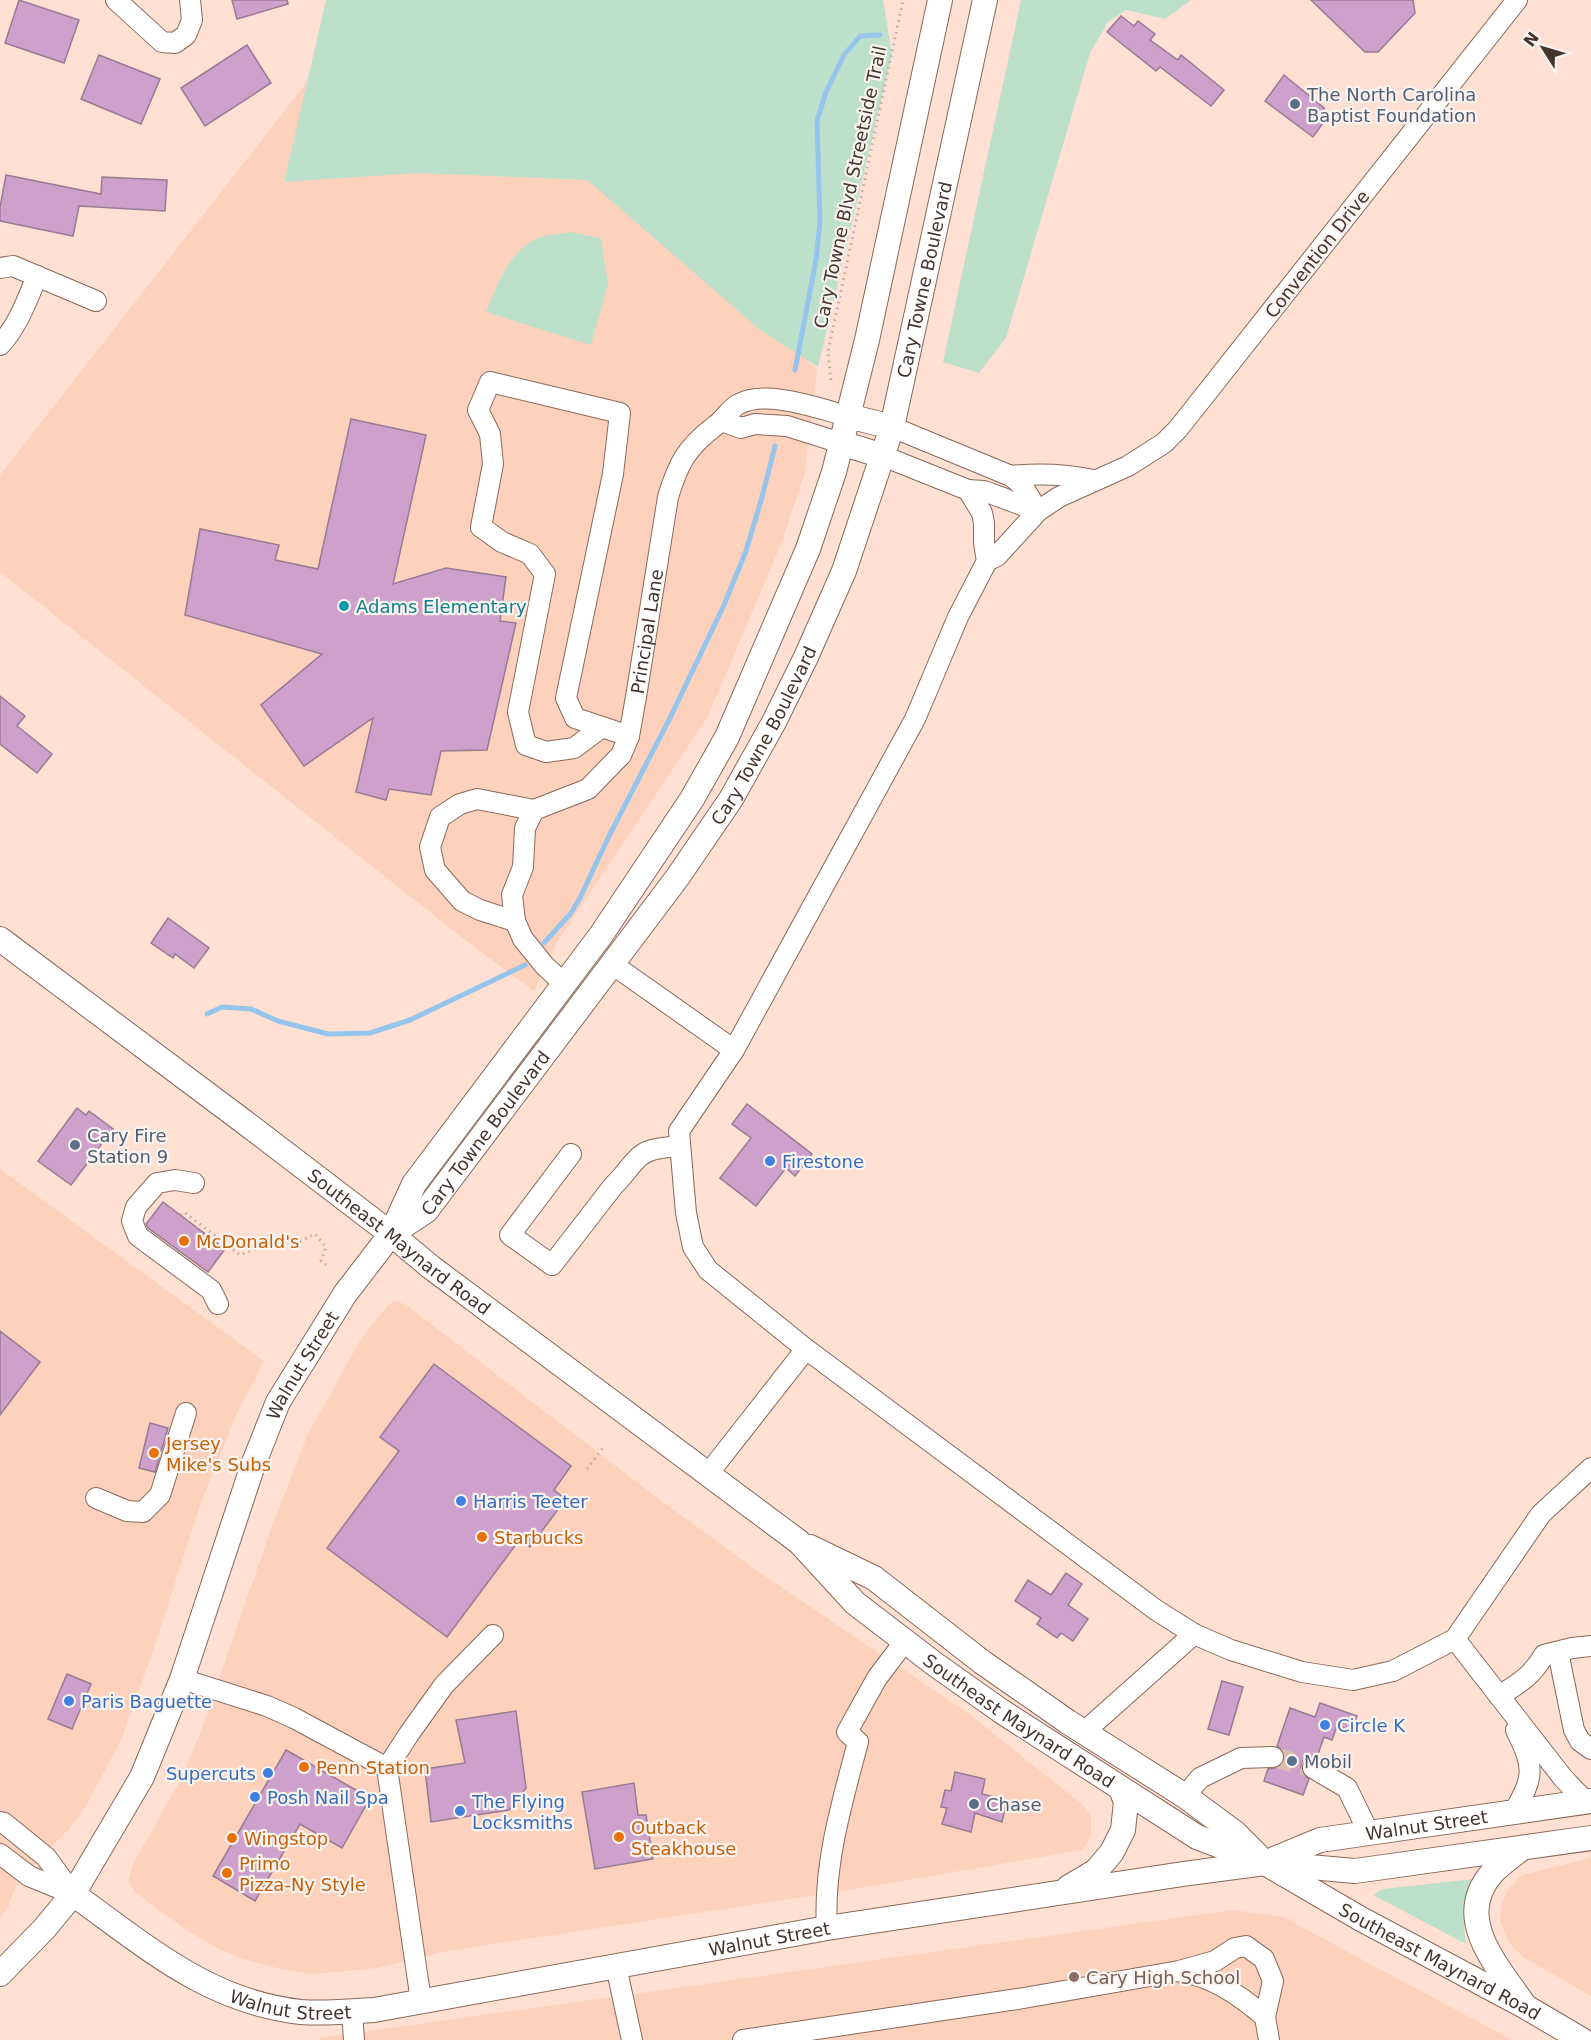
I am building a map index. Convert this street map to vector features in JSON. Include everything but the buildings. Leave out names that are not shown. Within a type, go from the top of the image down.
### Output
[{"type":"main road","name":"Cary Towne Boulevard","points":[[391,1234],[414,1184],[601,935],[692,799],[727,737],[808,549],[834,472],[867,340],[940,0]]},
{"type":"main road","name":"Cary Towne Boulevard","points":[[391,1234],[426,1211],[677,878],[731,799],[774,722],[806,657],[844,571],[892,427],[985,0]]},
{"type":"main road","points":[[848,416],[892,427]]},
{"type":"main road","points":[[841,443],[883,456]]},
{"type":"main road","name":"Southeast Maynard Road","points":[[0,939],[391,1234],[437,1272],[799,1542],[855,1603],[1001,1712],[1197,1837],[1265,1863],[1361,1919],[1526,2007],[1582,2040]]},
{"type":"main road","name":"Walnut Street","points":[[391,1234],[345,1294],[278,1402],[249,1475],[182,1679],[142,1777],[73,1894],[188,1975],[230,1995],[261,2005],[303,2012],[374,2010],[827,1928],[1265,1863],[1355,1871],[1591,1838]]},
{"type":"main road","name":"Southeast Maynard Road","points":[[799,1542],[874,1578],[982,1662],[1084,1732],[1185,1796],[1234,1833],[1265,1863]]},
{"type":"main road","points":[[1060,1893],[1096,1871],[1112,1852],[1124,1830],[1126,1802],[1121,1789]]},
{"type":"main road","name":"Walnut Street","points":[[1265,1863],[1320,1840],[1588,1802]]},
{"type":"main road","points":[[1522,1848],[1489,1877],[1478,1898],[1476,1924],[1489,1952],[1526,2007]]},
{"type":"main road","points":[[0,1974],[44,1929],[73,1894]]},
{"type":"street","points":[[116,0],[162,42],[175,43],[186,35],[192,20],[190,0]]},
{"type":"street","name":"Convention Drive","points":[[987,561],[997,556],[1038,511],[1059,497],[1149,454],[1178,429],[1517,0]]},
{"type":"street","points":[[0,268],[13,266],[96,301]]},
{"type":"street","points":[[0,345],[23,311],[36,276]]},
{"type":"street","points":[[602,727],[574,748],[546,752],[526,745],[518,712],[545,574],[530,554],[502,542],[481,527],[493,464],[490,434],[478,410],[490,382],[620,413],[613,474],[566,698],[575,718],[629,735]]},
{"type":"street","name":"Principal Lane","points":[[534,810],[588,789],[621,755],[629,735],[668,497],[684,454],[694,443],[723,421],[738,404],[758,398],[776,399],[848,416]]},
{"type":"street","points":[[723,421],[741,428],[755,424],[787,426],[841,443]]},
{"type":"street","points":[[892,427],[1011,476],[1022,485],[1038,511]]},
{"type":"street","points":[[883,456],[968,490],[984,491],[1038,511]]},
{"type":"street","points":[[1011,476],[1071,475],[1093,480]]},
{"type":"street","points":[[968,490],[982,513],[987,561],[958,617],[915,719],[734,1050],[679,1131],[686,1213],[693,1247],[708,1270],[806,1348],[1156,1610],[1194,1634],[1231,1650],[1302,1672],[1353,1680],[1393,1671],[1455,1639],[1541,1514],[1591,1468]]},
{"type":"street","points":[[515,921],[480,910],[462,901],[435,870],[430,847],[440,817],[460,804],[477,799],[534,810],[525,828],[522,867],[513,895],[515,921],[523,939],[544,965],[564,984]]},
{"type":"street","points":[[612,964],[734,1050]]},
{"type":"street","points":[[571,1154],[510,1235],[552,1265],[641,1154],[654,1149],[680,1146]]},
{"type":"street","points":[[194,1184],[176,1180],[157,1183],[136,1207],[132,1221],[138,1236],[211,1290],[218,1304]]},
{"type":"street","points":[[708,1474],[806,1348]]},
{"type":"street","points":[[96,1498],[127,1511],[143,1512],[160,1495],[186,1413]]},
{"type":"street","points":[[1084,1732],[1194,1634]]},
{"type":"street","points":[[421,2001],[387,1768],[444,1685],[493,1635]]},
{"type":"street","points":[[1455,1639],[1563,1778],[1588,1802]]},
{"type":"street","points":[[827,1928],[825,1900],[831,1858],[858,1742],[847,1732],[877,1678],[905,1641]]},
{"type":"street","points":[[1498,1696],[1536,1670],[1544,1655],[1591,1646]]},
{"type":"street","points":[[1558,1652],[1574,1730],[1580,1742],[1591,1749]]},
{"type":"street","points":[[182,1679],[267,1706],[387,1768]]},
{"type":"street","points":[[1498,1696],[1525,1749],[1531,1775],[1528,1788],[1514,1812]]},
{"type":"street","points":[[1185,1796],[1200,1778],[1241,1758],[1273,1757]]},
{"type":"street","points":[[1313,1768],[1347,1788],[1369,1833]]},
{"type":"street","points":[[1,1821],[46,1857],[73,1894]]},
{"type":"street","points":[[0,1854],[29,1876],[73,1894]]},
{"type":"street","points":[[743,2040],[1018,2000],[1179,1971],[1215,1961],[1235,1948],[1246,1946],[1264,1959],[1273,1982],[1265,2017],[1269,2040]]},
{"type":"street","points":[[616,1966],[632,2040]]},
{"type":"street","points":[[1179,1971],[1198,1974],[1213,1982],[1265,2017]]},
{"type":"street","points":[[352,2011],[354,2040]]},
{"type":"path","name":"Cary Towne Blvd Streetside Trail","points":[[831,380],[828,352],[903,0]]},
{"type":"path","points":[[181,1215],[184,1212],[240,1256],[258,1248]]},
{"type":"path","points":[[289,1247],[315,1234],[326,1247],[321,1261],[328,1266]]},
{"type":"path","points":[[587,1468],[603,1448]]},
{"type":"shaded area","points":[[371,0],[389,0],[817,369],[805,472],[781,544],[707,718],[556,944],[534,991],[474,947],[0,572],[0,475]]},
{"type":"shaded area","points":[[0,1169],[264,1361],[236,1415],[200,1505],[154,1648],[121,1740],[86,1806],[69,1829],[15,1887],[8,1908],[0,1917]]},
{"type":"shaded area","points":[[394,1301],[405,1304],[664,1503],[769,1579],[968,1713],[1083,1805],[1091,1816],[1091,1836],[1082,1850],[849,1890],[448,1951],[377,1968],[315,1974],[281,1969],[219,1949],[188,1931],[135,1892],[128,1881],[133,1864],[181,1779],[202,1728],[272,1526],[308,1434],[361,1339],[387,1306]]},
{"type":"shaded area","points":[[1591,1858],[1591,1996],[1523,1957],[1509,1943],[1500,1921],[1501,1906],[1509,1888],[1522,1875]]},
{"type":"shaded area","name":"Cary High School","points":[[1233,1910],[1283,1917],[1512,2040],[320,2040],[319,2038]]},
{"type":"green space","points":[[326,0],[883,0],[892,54],[818,367],[759,329],[587,180],[418,173],[284,182]]},
{"type":"green space","points":[[1021,0],[1191,0],[1165,19],[1126,10],[1108,22],[1090,53],[1006,338],[979,373],[943,362]]},
{"type":"green space","points":[[570,232],[601,238],[608,284],[591,345],[486,312],[506,268],[521,250],[530,242],[541,237]]},
{"type":"green space","points":[[1474,1879],[1465,1911],[1466,1944],[1373,1895],[1383,1889]]},
{"type":"waterway","points":[[795,370],[816,260],[820,222],[817,121],[826,92],[844,55],[860,36],[880,35]]},
{"type":"waterway","points":[[544,943],[571,913],[580,898],[724,605],[746,551],[775,446]]},
{"type":"waterway","points":[[207,1014],[222,1007],[251,1009],[278,1021],[328,1034],[370,1033],[410,1020],[525,965]]},
{"type":"tunnel","points":[[1273,1757],[1313,1768]]},
{"type":"place","name":"The North Carolina Baptist Foundation","points":[[1295,104]]},
{"type":"place","name":"Adams Elementary","points":[[344,606]]},
{"type":"place","name":"Cary Fire Station 9","points":[[75,1145]]},
{"type":"place","name":"Firestone","points":[[770,1161]]},
{"type":"place","name":"McDonald's","points":[[184,1241]]},
{"type":"place","name":"Jersey Mike's Subs","points":[[154,1453]]},
{"type":"place","name":"Harris Teeter","points":[[461,1501]]},
{"type":"place","name":"Starbucks","points":[[482,1537]]},
{"type":"place","name":"Paris Baguette","points":[[69,1701]]},
{"type":"place","name":"Circle K","points":[[1325,1725]]},
{"type":"place","name":"Mobil","points":[[1292,1761]]},
{"type":"place","name":"Penn Station","points":[[304,1767]]},
{"type":"place","name":"Supercuts","points":[[268,1773]]},
{"type":"place","name":"Posh Nail Spa","points":[[255,1797]]},
{"type":"place","name":"Chase","points":[[974,1804]]},
{"type":"place","name":"The Flying Locksmiths","points":[[460,1811]]},
{"type":"place","name":"Outback Steakhouse","points":[[619,1837]]},
{"type":"place","name":"Wingstop","points":[[232,1838]]},
{"type":"place","name":"Primo Pizza-Ny Style","points":[[227,1873]]},
{"type":"place","name":"Cary High School","points":[[1074,1977]]}]
